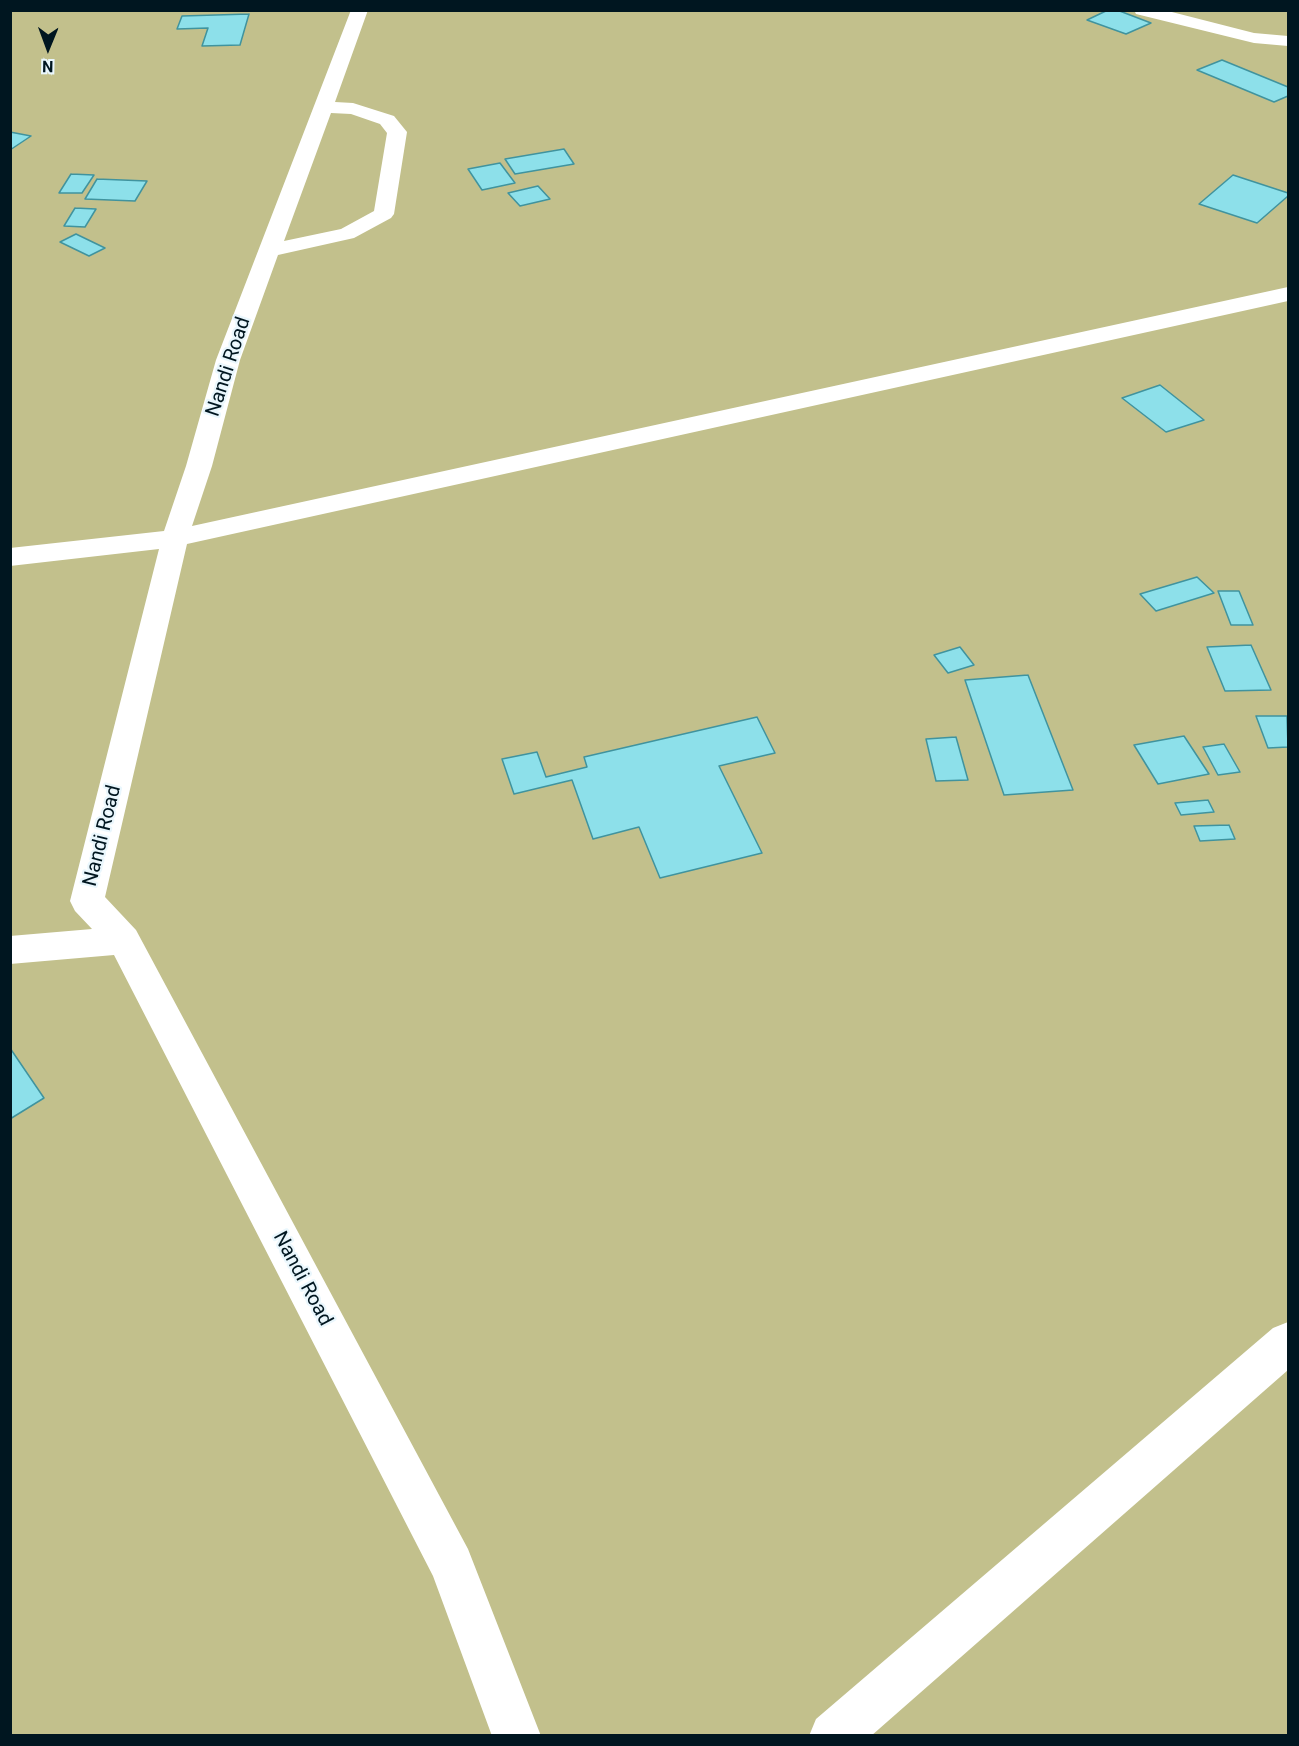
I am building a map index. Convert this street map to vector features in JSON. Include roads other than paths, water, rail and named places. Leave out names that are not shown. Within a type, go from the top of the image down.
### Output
[{"type":"street","name":"Nandi Road","points":[[360,10],[228,360],[199,466],[176,538],[87,901],[124,940],[452,1565],[517,1736]]},
{"type":"street","points":[[1142,10],[1254,38],[1288,41]]},
{"type":"street","points":[[270,250],[347,234],[384,214],[397,132],[387,120],[353,109],[324,107]]},
{"type":"street","points":[[10,557],[176,538],[1288,294]]},
{"type":"street","points":[[10,950],[124,940]]},
{"type":"street","points":[[833,1736],[1288,1343]]}]
